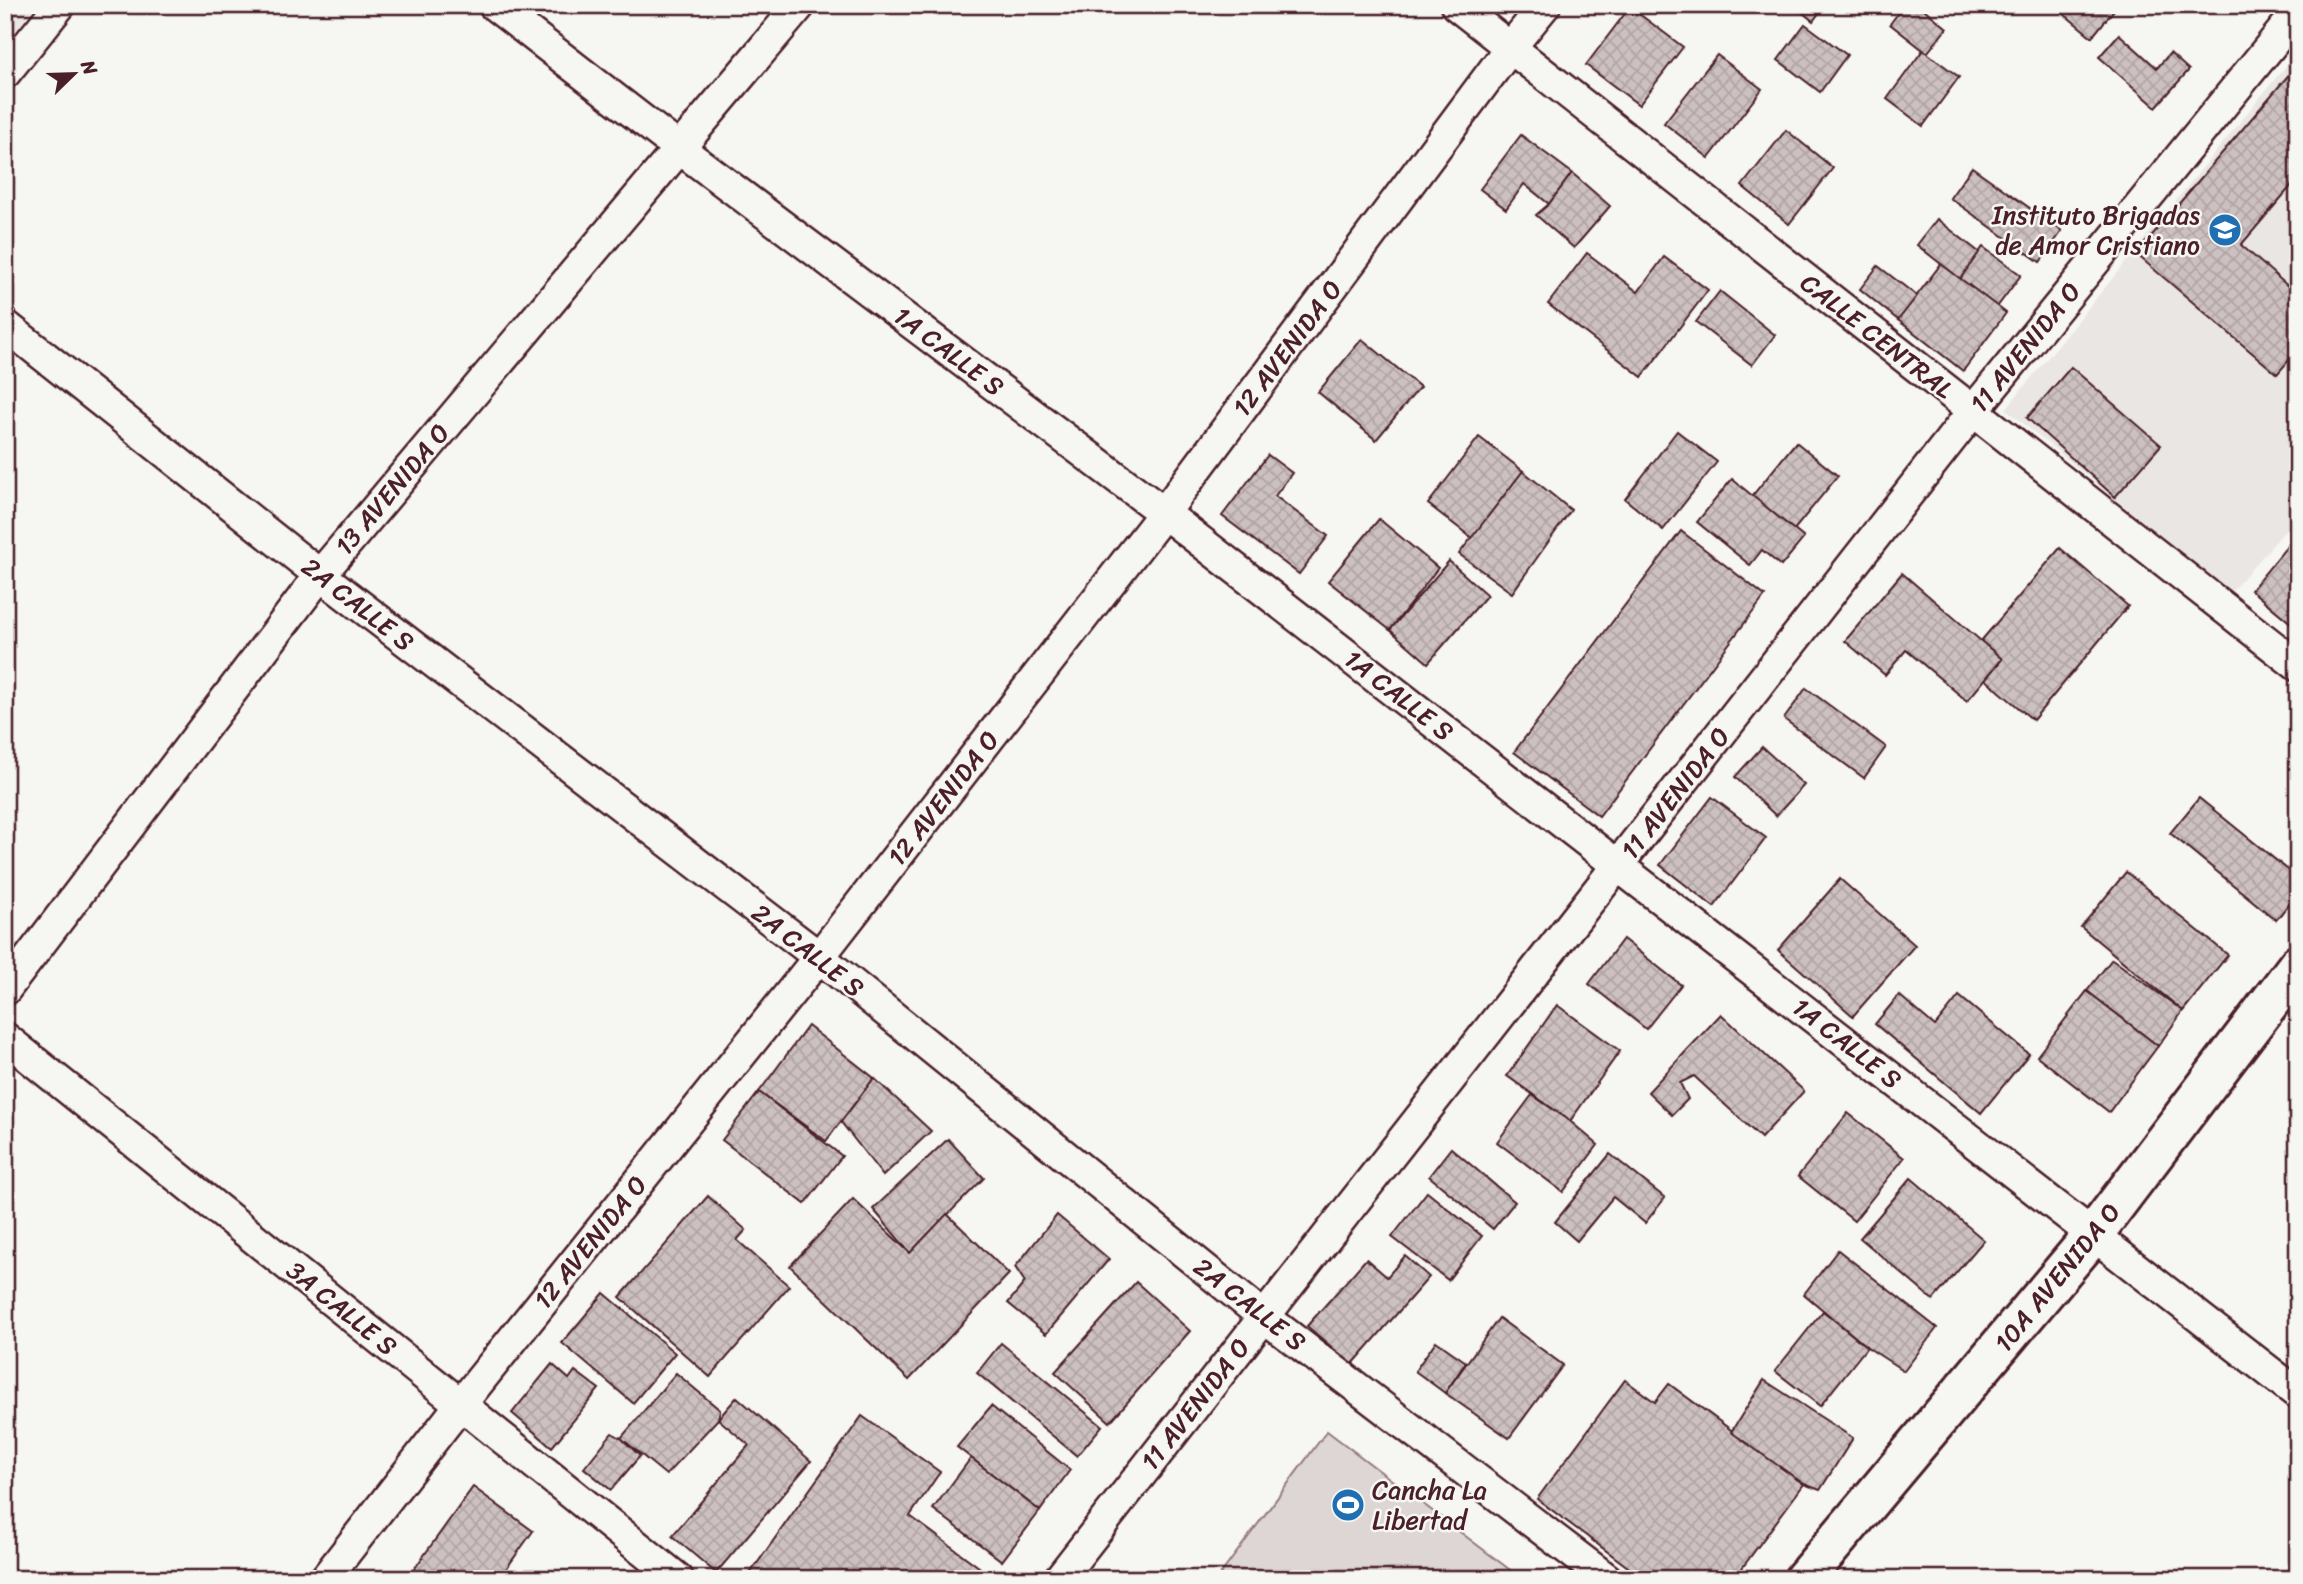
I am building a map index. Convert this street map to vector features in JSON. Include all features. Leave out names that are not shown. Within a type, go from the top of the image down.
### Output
[{"type":"street","points":[[5,73],[60,5]]},
{"type":"street","name":"1A CALLE S","points":[[494,5],[680,149],[1164,513],[2298,1394]]},
{"type":"street","name":"13 AVENIDA O","points":[[5,990],[320,575],[800,5]]},
{"type":"street","name":"CALLE CENTRAL","points":[[1456,5],[2298,666]]},
{"type":"street","name":"12 AVENIDA O","points":[[325,1579],[461,1404],[819,957],[1164,513],[1510,48],[1545,5]]},
{"type":"street","name":"11 AVENIDA O","points":[[1059,1579],[1973,411],[2298,12]]},
{"type":"street","name":"2A CALLE S","points":[[5,325],[320,575],[819,957],[1263,1316],[1607,1579]]},
{"type":"street","name":"10A AVENIDA O","points":[[1804,1579],[2093,1235],[2298,965]]},
{"type":"street","name":"3A CALLE S","points":[[5,1038],[678,1579]]},
{"type":"shaded area","points":[[5,5],[36,5],[5,45]]},
{"type":"shaded area","name":"Instituto Brigadas de Amor Cristiano","points":[[2298,51],[2298,516],[2230,593],[2006,409]]},
{"type":"shaded area","name":"Cancha La Libertad","points":[[1327,1431],[1522,1579],[1217,1579]]},
{"type":"building","points":[[1793,5],[1825,5],[1813,21]]},
{"type":"building","points":[[1904,5],[1919,5],[1947,28],[1927,53],[1890,24]]},
{"type":"building","points":[[2053,5],[2118,5],[2092,37]]},
{"type":"building","points":[[1630,7],[1683,47],[1639,105],[1586,65]]},
{"type":"building","points":[[1805,24],[1847,55],[1820,92],[1778,60]]},
{"type":"building","points":[[2119,34],[2157,68],[2170,53],[2189,70],[2156,107],[2099,57]]},
{"type":"building","points":[[1923,50],[1959,77],[1923,126],[1887,99]]},
{"type":"building","points":[[1717,55],[1762,89],[1709,158],[1664,123]]},
{"type":"building","points":[[2298,64],[2298,178],[2241,245],[2298,295],[2298,350],[2277,374],[2136,254]]},
{"type":"building","points":[[1786,130],[1833,168],[1789,224],[1742,186]]},
{"type":"building","points":[[1521,135],[1572,173],[1549,204],[1524,184],[1506,209],[1480,189]]},
{"type":"building","points":[[1972,167],[2062,231],[2040,262],[1950,198]]},
{"type":"building","points":[[1572,173],[1610,206],[1574,248],[1536,215],[1549,204]]},
{"type":"building","points":[[1937,219],[1980,253],[1960,279],[1917,245]]},
{"type":"building","points":[[1983,247],[2021,275],[1997,307],[1960,279]]},
{"type":"building","points":[[1587,253],[1638,292],[1664,257],[1708,290],[1642,377],[1548,304]]},
{"type":"building","points":[[1941,264],[2006,313],[1963,371],[1898,320]]},
{"type":"building","points":[[1878,266],[1917,296],[1898,320],[1860,289]]},
{"type":"building","points":[[1720,291],[1775,335],[1752,365],[1696,322]]},
{"type":"building","points":[[1362,339],[1420,387],[1376,440],[1318,392]]},
{"type":"building","points":[[2071,367],[2161,445],[2115,497],[2027,418]]},
{"type":"building","points":[[1677,431],[1717,462],[1663,530],[1625,499]]},
{"type":"building","points":[[1479,437],[1523,471],[1472,538],[1428,504]]},
{"type":"building","points":[[1796,442],[1838,476],[1793,531],[1752,496]]},
{"type":"building","points":[[1268,455],[1292,473],[1275,496],[1328,536],[1299,574],[1222,516]]},
{"type":"building","points":[[1523,471],[1571,510],[1512,593],[1459,554]]},
{"type":"building","points":[[1732,479],[1804,538],[1781,566],[1762,550],[1750,565],[1697,522]]},
{"type":"building","points":[[1379,519],[1438,568],[1390,630],[1328,581]]},
{"type":"building","points":[[1681,531],[1765,596],[1599,816],[1514,752]]},
{"type":"building","points":[[2298,533],[2298,629],[2251,590]]},
{"type":"building","points":[[2060,548],[2128,606],[2033,720],[1985,679],[2002,659],[1981,641]]},
{"type":"building","points":[[1449,561],[1487,595],[1428,663],[1390,630]]},
{"type":"building","points":[[1902,573],[2002,659],[1967,701],[1906,650],[1885,675],[1845,641]]},
{"type":"building","points":[[1806,688],[1886,747],[1864,778],[1784,719]]},
{"type":"building","points":[[1762,747],[1804,785],[1776,816],[1735,777]]},
{"type":"building","points":[[1712,797],[1766,838],[1714,907],[1660,865]]},
{"type":"building","points":[[2199,798],[2298,878],[2298,893],[2276,920],[2170,833]]},
{"type":"building","points":[[2126,872],[2228,955],[2183,1011],[2081,927]]},
{"type":"building","points":[[1840,879],[1915,945],[1853,1016],[1778,950]]},
{"type":"building","points":[[1623,939],[1681,985],[1646,1029],[1589,984]]},
{"type":"building","points":[[2112,959],[2183,1011],[2158,1046],[2087,991]]},
{"type":"building","points":[[2087,991],[2158,1046],[2109,1112],[2037,1056]]},
{"type":"building","points":[[1899,995],[1935,1026],[1959,996],[2029,1054],[1981,1113],[1875,1024]]},
{"type":"building","points":[[1557,1005],[1620,1051],[1570,1121],[1507,1076]]},
{"type":"building","points":[[1721,1014],[1804,1091],[1761,1138],[1694,1076],[1680,1083],[1688,1099],[1672,1115],[1648,1092]]},
{"type":"building","points":[[808,1026],[874,1078],[826,1141],[759,1092]]},
{"type":"building","points":[[874,1078],[931,1131],[883,1176],[841,1122]]},
{"type":"building","points":[[759,1092],[842,1156],[805,1204],[722,1140]]},
{"type":"building","points":[[1532,1095],[1570,1121],[1598,1145],[1563,1192],[1497,1142]]},
{"type":"building","points":[[1848,1113],[1904,1158],[1854,1221],[1798,1176]]},
{"type":"building","points":[[948,1139],[984,1178],[910,1253],[873,1209]]},
{"type":"building","points":[[1451,1148],[1515,1202],[1493,1229],[1429,1176]]},
{"type":"building","points":[[1610,1154],[1665,1198],[1645,1223],[1613,1197],[1577,1241],[1555,1222]]},
{"type":"building","points":[[1911,1178],[1984,1240],[1933,1300],[1860,1238]]},
{"type":"building","points":[[1427,1192],[1482,1236],[1448,1280],[1392,1237]]},
{"type":"building","points":[[708,1196],[746,1230],[737,1240],[789,1286],[710,1377],[620,1297]]},
{"type":"building","points":[[853,1199],[910,1253],[947,1214],[1009,1274],[909,1380],[790,1266]]},
{"type":"building","points":[[1057,1215],[1109,1259],[1046,1334],[1008,1303],[1025,1282],[1015,1267]]},
{"type":"building","points":[[1838,1250],[1937,1328],[1904,1371],[1867,1347],[1804,1294]]},
{"type":"building","points":[[1405,1256],[1429,1277],[1352,1365],[1307,1326],[1366,1259],[1387,1277]]},
{"type":"building","points":[[1136,1282],[1190,1331],[1110,1422],[1055,1372]]},
{"type":"building","points":[[604,1293],[675,1353],[633,1403],[562,1343]]},
{"type":"building","points":[[1823,1311],[1867,1347],[1820,1406],[1775,1371]]},
{"type":"building","points":[[1499,1318],[1563,1365],[1509,1438],[1445,1393]]},
{"type":"building","points":[[1436,1341],[1466,1362],[1445,1393],[1415,1371]]},
{"type":"building","points":[[1001,1343],[1102,1426],[1077,1456],[977,1373]]},
{"type":"building","points":[[552,1364],[569,1379],[575,1371],[599,1389],[552,1447],[512,1413]]},
{"type":"building","points":[[676,1373],[720,1410],[718,1419],[666,1475],[621,1438]]},
{"type":"building","points":[[1625,1380],[1655,1402],[1669,1384],[1804,1484],[1734,1579],[1644,1579],[1537,1499]]},
{"type":"building","points":[[1764,1380],[1853,1438],[1820,1490],[1804,1484],[1731,1432]]},
{"type":"building","points":[[737,1397],[811,1461],[716,1573],[672,1536],[749,1445],[718,1419]]},
{"type":"building","points":[[991,1406],[1070,1470],[1040,1511],[957,1447]]},
{"type":"building","points":[[862,1416],[940,1472],[910,1516],[995,1579],[746,1579]]},
{"type":"building","points":[[612,1433],[640,1456],[611,1490],[584,1468]]},
{"type":"building","points":[[971,1458],[1040,1511],[1002,1561],[933,1509]]},
{"type":"building","points":[[473,1487],[533,1531],[499,1579],[407,1579]]},
{"type":"place","name":"Instituto Brigadas de Amor Cristiano","points":[[2225,230]]},
{"type":"place","name":"Cancha La Libertad","points":[[1348,1505]]}]
